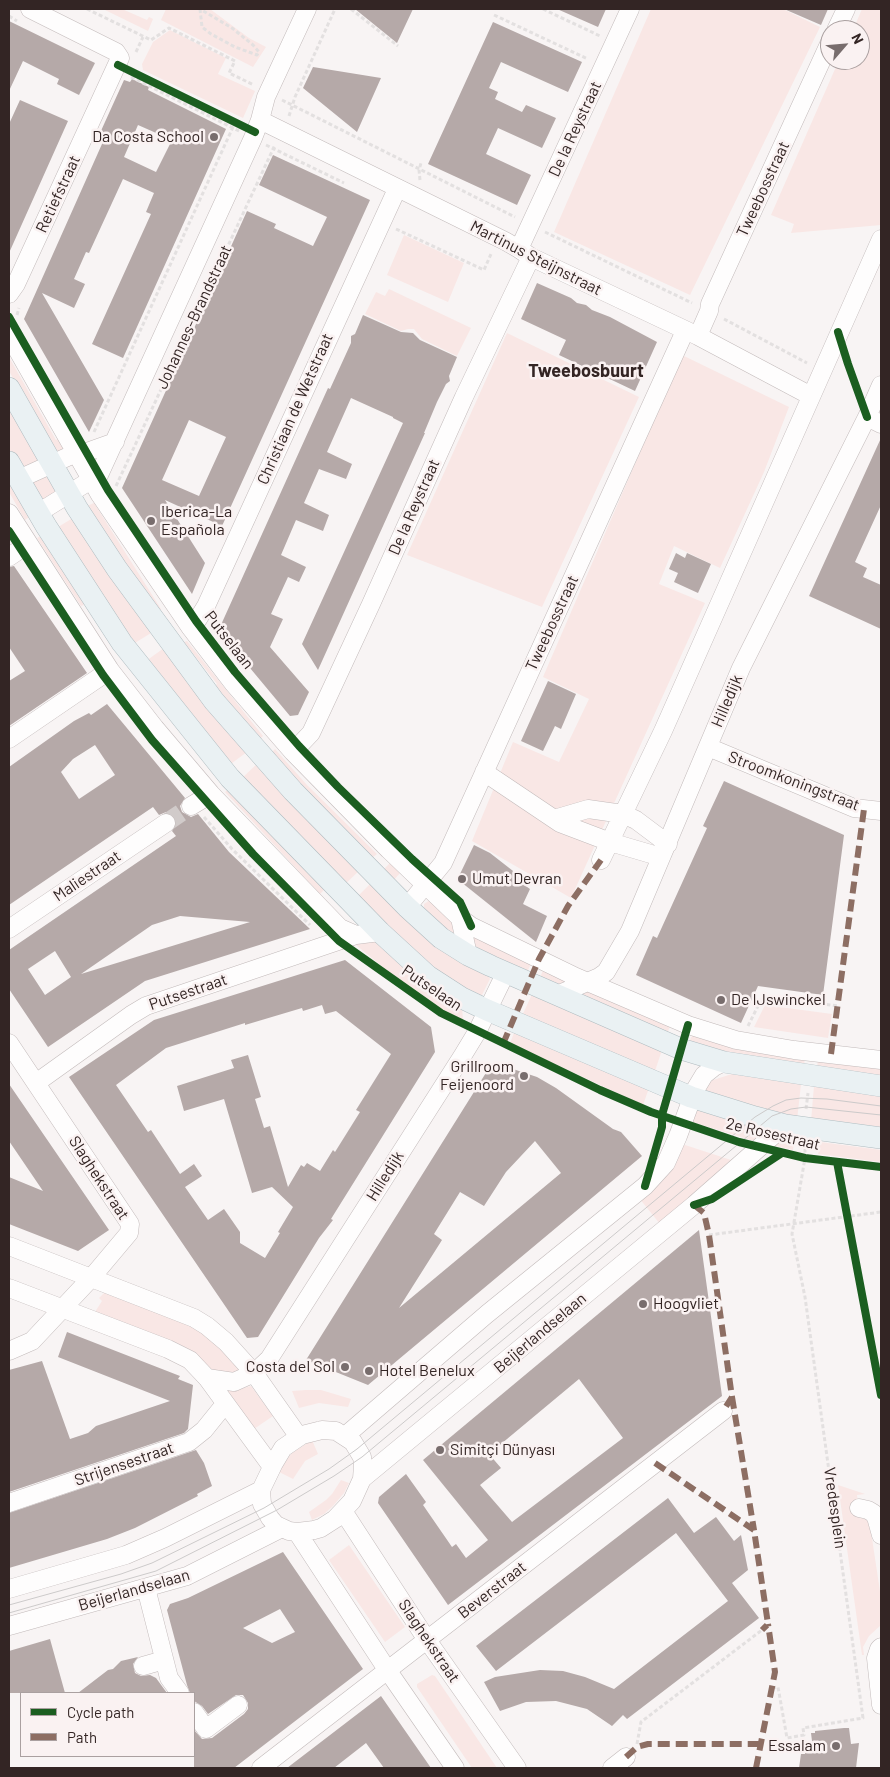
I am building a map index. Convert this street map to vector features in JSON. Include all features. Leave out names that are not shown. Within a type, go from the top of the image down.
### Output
[{"type":"main road","points":[[9,388],[69,495],[117,569],[214,701],[293,791],[407,907],[441,938],[468,955],[681,1049],[724,1062],[881,1086]]},
{"type":"main road","name":"Putselaan","points":[[14,470],[38,513],[122,643],[230,778],[380,932],[428,976],[462,998],[488,1010]]},
{"type":"main road","name":"2e Rosestraat","points":[[488,1010],[691,1097],[755,1117],[794,1126],[881,1138]]},
{"type":"street","points":[[30,9],[116,52],[120,58],[122,70]]},
{"type":"street","name":"Johannes-Brandstraat","points":[[38,513],[99,475],[251,127],[307,9]]},
{"type":"street","name":"De la Reystraat","points":[[293,752],[311,732],[371,604],[464,397],[630,9]]},
{"type":"street","name":"Tweebosstraat","points":[[407,907],[443,863],[484,772],[691,334],[709,311],[710,304],[820,64]]},
{"type":"street","name":"Retiefstraat","points":[[9,294],[16,284],[122,70]]},
{"type":"street","name":"Martinus Steijnstraat","points":[[251,127],[396,188],[691,334],[811,396]]},
{"type":"street","name":"Christiaan de Wetstraat","points":[[190,627],[198,619],[206,606],[396,188]]},
{"type":"street","points":[[601,860],[663,731],[881,239]]},
{"type":"street","name":"Putselaan","points":[[9,335],[92,481],[190,627],[233,683],[293,752],[425,886],[460,918],[471,926],[587,982]]},
{"type":"street","name":"Hilledijk","points":[[557,995],[599,978],[606,972],[630,931],[741,668],[874,421],[881,385]]},
{"type":"street","points":[[14,470],[53,465],[76,453],[87,452],[115,442]]},
{"type":"street","points":[[9,513],[106,672],[211,794],[340,928],[356,935],[380,932]]},
{"type":"street","points":[[9,557],[28,544]]},
{"type":"street","points":[[9,739],[106,672]]},
{"type":"street","name":"Stroomkoningstraat","points":[[708,747],[854,808],[881,811]]},
{"type":"street","points":[[484,772],[554,819],[610,842],[664,850]]},
{"type":"street","points":[[191,806],[211,794]]},
{"type":"street","points":[[554,819],[588,809],[624,814],[636,820],[664,850]]},
{"type":"street","name":"Maliestraat","points":[[9,929],[166,823]]},
{"type":"street","points":[[460,918],[468,955]]},
{"type":"street","name":"Putsestraat","points":[[36,1083],[146,1006],[356,935]]},
{"type":"street","name":"Hilledijk","points":[[254,1373],[269,1359],[463,1054],[488,1010],[506,972]]},
{"type":"street","points":[[587,982],[688,1025],[742,1041],[794,1050],[881,1060]]},
{"type":"street","name":"Slaghekstraat","points":[[9,1042],[130,1224],[129,1233],[92,1277],[32,1340],[9,1351]]},
{"type":"street","points":[[345,1436],[487,1314],[645,1186],[666,1163],[691,1097],[704,1076],[714,1067],[724,1062]]},
{"type":"street","name":"Beijerlandselaan","points":[[362,1479],[694,1205],[794,1126]]},
{"type":"street","points":[[9,1246],[194,1318],[207,1326],[226,1342],[254,1373],[298,1437]]},
{"type":"street","points":[[9,1288],[168,1349],[190,1360],[207,1378],[272,1467]]},
{"type":"street","points":[[207,1378],[234,1382],[254,1373]]},
{"type":"street","name":"Strijensestraat","points":[[9,1503],[189,1442],[204,1430],[225,1404]]},
{"type":"street","name":"Beverstraat","points":[[261,1768],[723,1411]]},
{"type":"street","points":[[322,1430],[336,1431],[345,1436],[353,1442],[362,1457],[363,1465],[362,1479],[352,1501],[335,1519],[321,1528],[305,1532],[289,1530],[272,1521],[264,1508],[261,1490],[283,1448],[306,1433],[322,1430]]},
{"type":"street","points":[[9,1589],[126,1555],[165,1538],[261,1490]]},
{"type":"street","points":[[859,1508],[868,1510],[876,1517],[881,1535]]},
{"type":"street","name":"Slaghekstraat","points":[[343,1511],[427,1640],[517,1768]]},
{"type":"street","points":[[289,1530],[455,1768]]},
{"type":"street","name":"Beijerlandselaan","points":[[9,1626],[187,1576],[289,1530]]},
{"type":"street","points":[[146,1588],[169,1678],[179,1692]]},
{"type":"street","points":[[881,1646],[876,1658],[881,1705]]},
{"type":"street","points":[[143,1666],[164,1660]]},
{"type":"street","points":[[195,1713],[206,1729],[238,1704]]},
{"type":"street","points":[[612,1768],[632,1752]]},
{"type":"path","points":[[87,9],[151,40],[169,28],[235,61],[229,73],[255,85]]},
{"type":"path","points":[[200,9],[216,17],[253,45],[259,52],[257,55],[235,47],[202,27],[200,9]]},
{"type":"path","points":[[285,124],[335,9]]},
{"type":"path","points":[[351,9],[398,46]]},
{"type":"path","points":[[543,9],[601,36],[597,44]]},
{"type":"path","points":[[122,70],[233,127],[251,127]]},
{"type":"path","points":[[122,70],[251,127]]},
{"type":"path","points":[[94,432],[233,127]]},
{"type":"path","points":[[396,228],[484,270],[491,254]]},
{"type":"path","points":[[717,316],[815,368],[824,368]]},
{"type":"path","points":[[742,1041],[763,996],[838,1006]]},
{"type":"path","points":[[709,1235],[881,1212]]},
{"type":"path","points":[[632,1752],[641,1722],[762,1630]]},
{"type":"shaded area","points":[[103,9],[122,9],[147,20],[149,17],[153,19],[148,31]]},
{"type":"shaded area","points":[[166,9],[210,9],[249,38],[266,47],[253,67],[161,20]]},
{"type":"shaded area","points":[[651,9],[783,9],[820,27],[690,295],[554,232]]},
{"type":"shaded area","points":[[862,9],[881,9],[881,225],[791,233],[794,224],[771,215],[835,70],[870,70],[870,20],[857,20]]},
{"type":"shaded area","points":[[170,30],[226,58],[218,74],[255,91],[243,118],[143,70],[142,64],[153,42]]},
{"type":"shaded area","points":[[404,235],[464,263],[448,302],[387,275]]},
{"type":"shaded area","points":[[389,289],[471,328],[457,356],[422,339],[414,329],[401,331],[365,314],[376,292],[385,296]]},
{"type":"shaded area","points":[[507,333],[639,397],[542,607],[407,555]]},
{"type":"shaded area","points":[[682,355],[789,407],[764,472],[720,568],[674,546],[659,584],[705,603],[571,898],[472,841],[513,742],[559,762],[589,699],[543,677]]},
{"type":"shaded area","points":[[9,357],[56,440],[62,437],[67,447],[54,454],[9,371]]},
{"type":"shaded area","points":[[9,398],[44,461],[20,474],[9,454]]},
{"type":"shaded area","points":[[51,473],[62,492],[45,502],[32,487],[33,482]]},
{"type":"shaded area","points":[[9,482],[29,517],[25,520],[9,492]]},
{"type":"shaded area","points":[[94,503],[161,609],[158,612],[85,507]]},
{"type":"shaded area","points":[[76,516],[151,633],[130,646],[55,529]]},
{"type":"shaded area","points":[[44,534],[86,604],[81,606],[37,538]]},
{"type":"shaded area","points":[[187,641],[263,736],[259,740],[214,687],[217,684],[184,642]]},
{"type":"shaded area","points":[[164,648],[247,752],[228,766],[146,661]]},
{"type":"shaded area","points":[[275,749],[307,785],[377,854],[372,858],[271,753]]},
{"type":"shaded area","points":[[259,762],[361,869],[342,887],[240,780]]},
{"type":"shaded area","points":[[230,788],[325,889],[320,894],[225,792]]},
{"type":"shaded area","points":[[392,861],[402,871],[392,882],[381,872]]},
{"type":"shaded area","points":[[374,880],[488,975],[490,979],[481,997],[456,988],[355,899]]},
{"type":"shaded area","points":[[430,900],[455,922],[461,941],[424,911],[424,904]]},
{"type":"shaded area","points":[[469,932],[532,962],[526,974],[473,950]]},
{"type":"shaded area","points":[[379,941],[462,1007],[463,1020],[447,1013],[411,990],[356,945],[356,943]]},
{"type":"shaded area","points":[[544,968],[572,981],[555,985],[539,980]]},
{"type":"shaded area","points":[[588,989],[671,1024],[666,1036],[571,992]]},
{"type":"shaded area","points":[[534,990],[663,1047],[653,1077],[521,1018]]},
{"type":"shaded area","points":[[765,1005],[832,1014],[828,1038],[754,1027]]},
{"type":"shaded area","points":[[516,1028],[649,1088],[643,1105],[510,1043]]},
{"type":"shaded area","points":[[696,1034],[805,1056],[804,1067],[763,1062],[689,1044],[691,1037]]},
{"type":"shaded area","points":[[818,1058],[881,1066],[881,1077],[817,1069]]},
{"type":"shaded area","points":[[732,1074],[801,1084],[797,1120],[744,1109],[702,1089],[713,1080]]},
{"type":"shaded area","points":[[814,1086],[881,1095],[881,1127],[830,1120],[811,1121]]},
{"type":"shaded area","points":[[694,1106],[773,1127],[757,1142],[689,1121]]},
{"type":"shaded area","points":[[795,1133],[793,1150],[771,1145],[779,1137]]},
{"type":"shaded area","points":[[820,1142],[881,1150],[881,1162],[818,1154]]},
{"type":"shaded area","points":[[682,1144],[734,1161],[660,1224],[639,1198]]},
{"type":"shaded area","points":[[107,1290],[183,1320],[220,1344],[245,1373],[235,1376],[210,1370],[93,1315],[102,1301],[99,1298]]},
{"type":"shaded area","points":[[251,1386],[273,1416],[254,1429],[224,1388],[239,1389]]},
{"type":"shaded area","points":[[321,1390],[351,1399],[348,1407],[319,1403],[299,1408],[292,1391]]},
{"type":"shaded area","points":[[312,1440],[318,1454],[305,1461],[293,1479],[279,1472],[292,1453]]},
{"type":"shaded area","points":[[341,1480],[349,1483],[344,1493],[324,1514],[312,1520],[309,1512],[332,1494]]},
{"type":"shaded area","points":[[838,1485],[865,1494],[857,1495],[860,1518],[866,1519],[870,1525],[881,1598],[881,1625],[869,1636],[863,1647],[864,1655],[862,1655]]},
{"type":"shaded area","points":[[349,1545],[405,1627],[385,1642],[329,1560]]},
{"type":"shaded area","points":[[432,1675],[435,1676],[497,1768],[472,1768],[417,1687],[417,1684]]},
{"type":"building","points":[[355,9],[413,9],[397,43]]},
{"type":"building","points":[[557,9],[606,9],[598,27]]},
{"type":"building","points":[[784,9],[828,9],[823,20],[820,20],[820,25]]},
{"type":"building","points":[[9,21],[95,63],[79,95],[57,84],[59,79],[23,61],[9,91]]},
{"type":"building","points":[[493,22],[582,62],[568,92],[501,62],[489,88],[498,92],[495,99],[522,112],[526,105],[556,118],[542,148],[498,128],[486,154],[531,175],[517,205],[428,164]]},
{"type":"building","points":[[313,67],[381,78],[357,132],[303,88]]},
{"type":"building","points":[[132,79],[149,87],[148,90],[226,129],[123,358],[92,344],[151,214],[146,212],[154,193],[123,179],[89,253],[86,252],[74,279],[85,284],[74,308],[42,293],[104,400],[89,432],[24,319],[106,135],[100,133],[124,80],[130,82]],"holes":[[[138,125],[172,140],[156,172],[124,157]]]},
{"type":"building","points":[[20,100],[68,121],[9,253],[9,124]]},
{"type":"building","points":[[273,155],[370,200],[222,526],[165,500],[205,563],[192,594],[122,488],[247,211],[276,224],[274,228],[313,246],[327,217],[259,185]],"holes":[[[189,420],[226,437],[199,496],[162,480]]]},
{"type":"building","points":[[537,283],[571,298],[577,303],[586,305],[592,310],[610,317],[657,342],[635,391],[559,355],[566,340],[521,319]]},
{"type":"building","points":[[363,315],[401,332],[413,333],[420,340],[457,357],[449,376],[450,381],[446,384],[437,402],[425,433],[318,670],[302,644],[403,423],[351,398],[327,452],[352,464],[346,479],[319,469],[304,503],[329,515],[323,531],[296,520],[281,555],[306,567],[299,582],[288,577],[271,614],[283,619],[270,647],[309,692],[298,715],[290,716],[221,632],[220,627],[328,388],[330,389],[351,343],[351,336],[355,334]]},
{"type":"building","points":[[881,438],[881,505],[855,562],[867,568],[863,577],[881,585],[881,629],[809,596]]},
{"type":"building","points":[[676,553],[685,558],[687,553],[711,564],[698,593],[674,582],[678,573],[669,569]]},
{"type":"building","points":[[14,566],[87,673],[9,726],[9,681],[25,671],[9,647],[9,567]]},
{"type":"building","points":[[548,681],[576,694],[561,729],[555,726],[543,751],[521,741]]},
{"type":"building","points":[[107,704],[185,798],[180,806],[182,812],[191,817],[198,814],[229,852],[310,929],[145,981],[48,1047],[9,989],[9,950],[176,836],[172,831],[177,823],[174,817],[166,812],[159,815],[153,807],[9,905],[9,767],[74,721],[89,713],[91,715]],"holes":[[[95,745],[115,775],[79,799],[61,772],[73,759]],[[180,916],[250,922],[81,974],[152,925]],[[55,951],[71,977],[45,995],[28,969]]]},
{"type":"building","points":[[724,781],[844,835],[823,995],[758,986],[741,1023],[636,975],[653,936],[657,938],[707,828],[703,826]]},
{"type":"building","points":[[474,845],[490,853],[522,878],[520,882],[530,889],[523,904],[547,916],[536,942],[461,882],[459,876]]},
{"type":"building","points":[[345,960],[431,1027],[435,1052],[331,1219],[333,1220],[319,1238],[258,1337],[247,1338],[69,1077],[154,1020]],"holes":[[[322,1005],[325,1014],[336,1011],[391,1054],[356,1110],[360,1112],[335,1152],[333,1150],[320,1171],[307,1163],[304,1167],[301,1165],[288,1187],[270,1126],[264,1128],[255,1099],[261,1097],[248,1055],[231,1060],[234,1068],[177,1086],[184,1111],[224,1099],[252,1193],[272,1187],[293,1207],[265,1258],[240,1243],[240,1232],[224,1209],[208,1220],[185,1187],[202,1176],[194,1164],[180,1174],[151,1130],[148,1132],[116,1085],[166,1048],[245,1023],[245,1025],[302,1008],[303,1011]]]},
{"type":"building","points":[[498,1064],[537,1077],[556,1088],[613,1129],[621,1132],[642,1156],[368,1385],[306,1360],[489,1068]],"holes":[[[535,1141],[561,1173],[399,1308],[442,1240],[434,1234],[460,1192],[484,1206],[506,1172]]]},
{"type":"building","points":[[9,1084],[109,1230],[78,1251],[9,1224],[9,1177],[43,1191],[9,1141]]},
{"type":"building","points":[[699,1230],[722,1396],[448,1605],[378,1503],[379,1497],[406,1474],[426,1502],[423,1505],[452,1547],[456,1544],[466,1558],[488,1540],[423,1460]],"holes":[[[579,1379],[623,1438],[512,1522],[480,1485],[501,1468],[489,1454]]]},
{"type":"building","points":[[67,1332],[180,1376],[178,1379],[193,1385],[188,1429],[184,1433],[9,1492],[9,1370],[42,1361],[70,1439],[88,1433],[96,1426],[170,1401],[58,1357]]},
{"type":"building","points":[[196,1450],[204,1463],[212,1486],[197,1494],[198,1496],[135,1528],[107,1539],[9,1568],[9,1513]]},
{"type":"building","points":[[668,1498],[694,1533],[716,1517],[734,1541],[741,1535],[748,1570],[732,1583],[759,1618],[627,1719],[623,1715],[612,1726],[587,1709],[556,1701],[526,1702],[500,1711],[484,1682],[495,1677],[540,1670],[563,1671],[585,1677],[614,1689],[728,1601],[676,1533],[496,1671],[476,1646]]},
{"type":"building","points":[[283,1552],[363,1669],[234,1768],[194,1768],[195,1731],[202,1739],[212,1738],[244,1714],[248,1709],[248,1703],[243,1695],[236,1695],[208,1714],[202,1706],[195,1702],[195,1692],[190,1692],[187,1685],[167,1610],[170,1604],[188,1598]],"holes":[[[280,1609],[295,1632],[272,1643],[243,1628]]]},
{"type":"building","points":[[50,1639],[65,1692],[9,1693],[9,1651]]},
{"type":"building","points":[[138,1657],[133,1664],[135,1673],[141,1676],[150,1675],[156,1678],[166,1692],[79,1692],[108,1670],[113,1669],[121,1661]]},
{"type":"building","points":[[381,1696],[431,1768],[384,1768],[366,1743],[334,1768],[287,1768]]},
{"type":"building","name":"Essalam","points":[[849,1728],[851,1744],[859,1743],[856,1768],[799,1768],[801,1754],[805,1754],[806,1750],[813,1749],[811,1733]]},
{"type":"tunnel","points":[[166,823],[191,806]]},
{"type":"tram line","points":[[9,1605],[121,1574],[152,1563],[264,1508],[329,1469],[357,1449],[755,1117],[773,1106],[786,1100],[801,1098],[827,1099],[881,1106]]},
{"type":"tram line","points":[[9,1613],[156,1571],[277,1510],[334,1476],[362,1457],[772,1116],[791,1109],[806,1107],[881,1115]]},
{"type":"marked path","points":[[831,1054],[864,809]]},
{"type":"marked path","points":[[503,1044],[539,959],[568,906],[601,860]]},
{"type":"marked path","points":[[694,1205],[704,1213],[709,1235],[732,1397],[723,1411]]},
{"type":"marked path","points":[[732,1397],[754,1530]]},
{"type":"marked path","points":[[655,1463],[754,1530],[768,1624],[762,1630]]},
{"type":"marked path","points":[[756,1768],[775,1672],[768,1624]]},
{"type":"marked path","points":[[626,1757],[637,1747],[648,1744],[761,1744]]},
{"type":"cycle path","points":[[118,65],[255,132]]},
{"type":"cycle path","points":[[9,317],[108,490],[196,621],[235,672],[299,746],[412,859],[460,902],[471,926]]},
{"type":"cycle path","points":[[838,332],[867,417]]},
{"type":"cycle path","points":[[9,531],[103,675],[152,740],[253,854],[339,941],[441,1013],[600,1090],[651,1112],[739,1142],[805,1158],[881,1167]]},
{"type":"cycle path","points":[[645,1186],[662,1127],[662,1115],[688,1025]]},
{"type":"cycle path","points":[[694,1205],[712,1199],[782,1153]]},
{"type":"cycle path","points":[[837,1162],[881,1395]]},
{"type":"place","name":"Da Costa School","points":[[214,137]]},
{"type":"place","name":"Iberica-La Española","points":[[151,521]]},
{"type":"place","name":"Umut Devran","points":[[462,879]]},
{"type":"place","name":"De IJswinckel","points":[[721,1000]]},
{"type":"place","name":"Grillroom Feijenoord","points":[[524,1076]]},
{"type":"place","name":"Hoogvliet","points":[[643,1304]]},
{"type":"place","name":"Costa del Sol","points":[[345,1367]]},
{"type":"place","name":"Hotel Benelux","points":[[369,1371]]},
{"type":"place","name":"Simitçi Dünyası","points":[[440,1450]]},
{"type":"place","name":"Essalam","points":[[836,1746]]},
{"type":"district","name":"Tweebosbuurt","points":[[586,371]]}]
